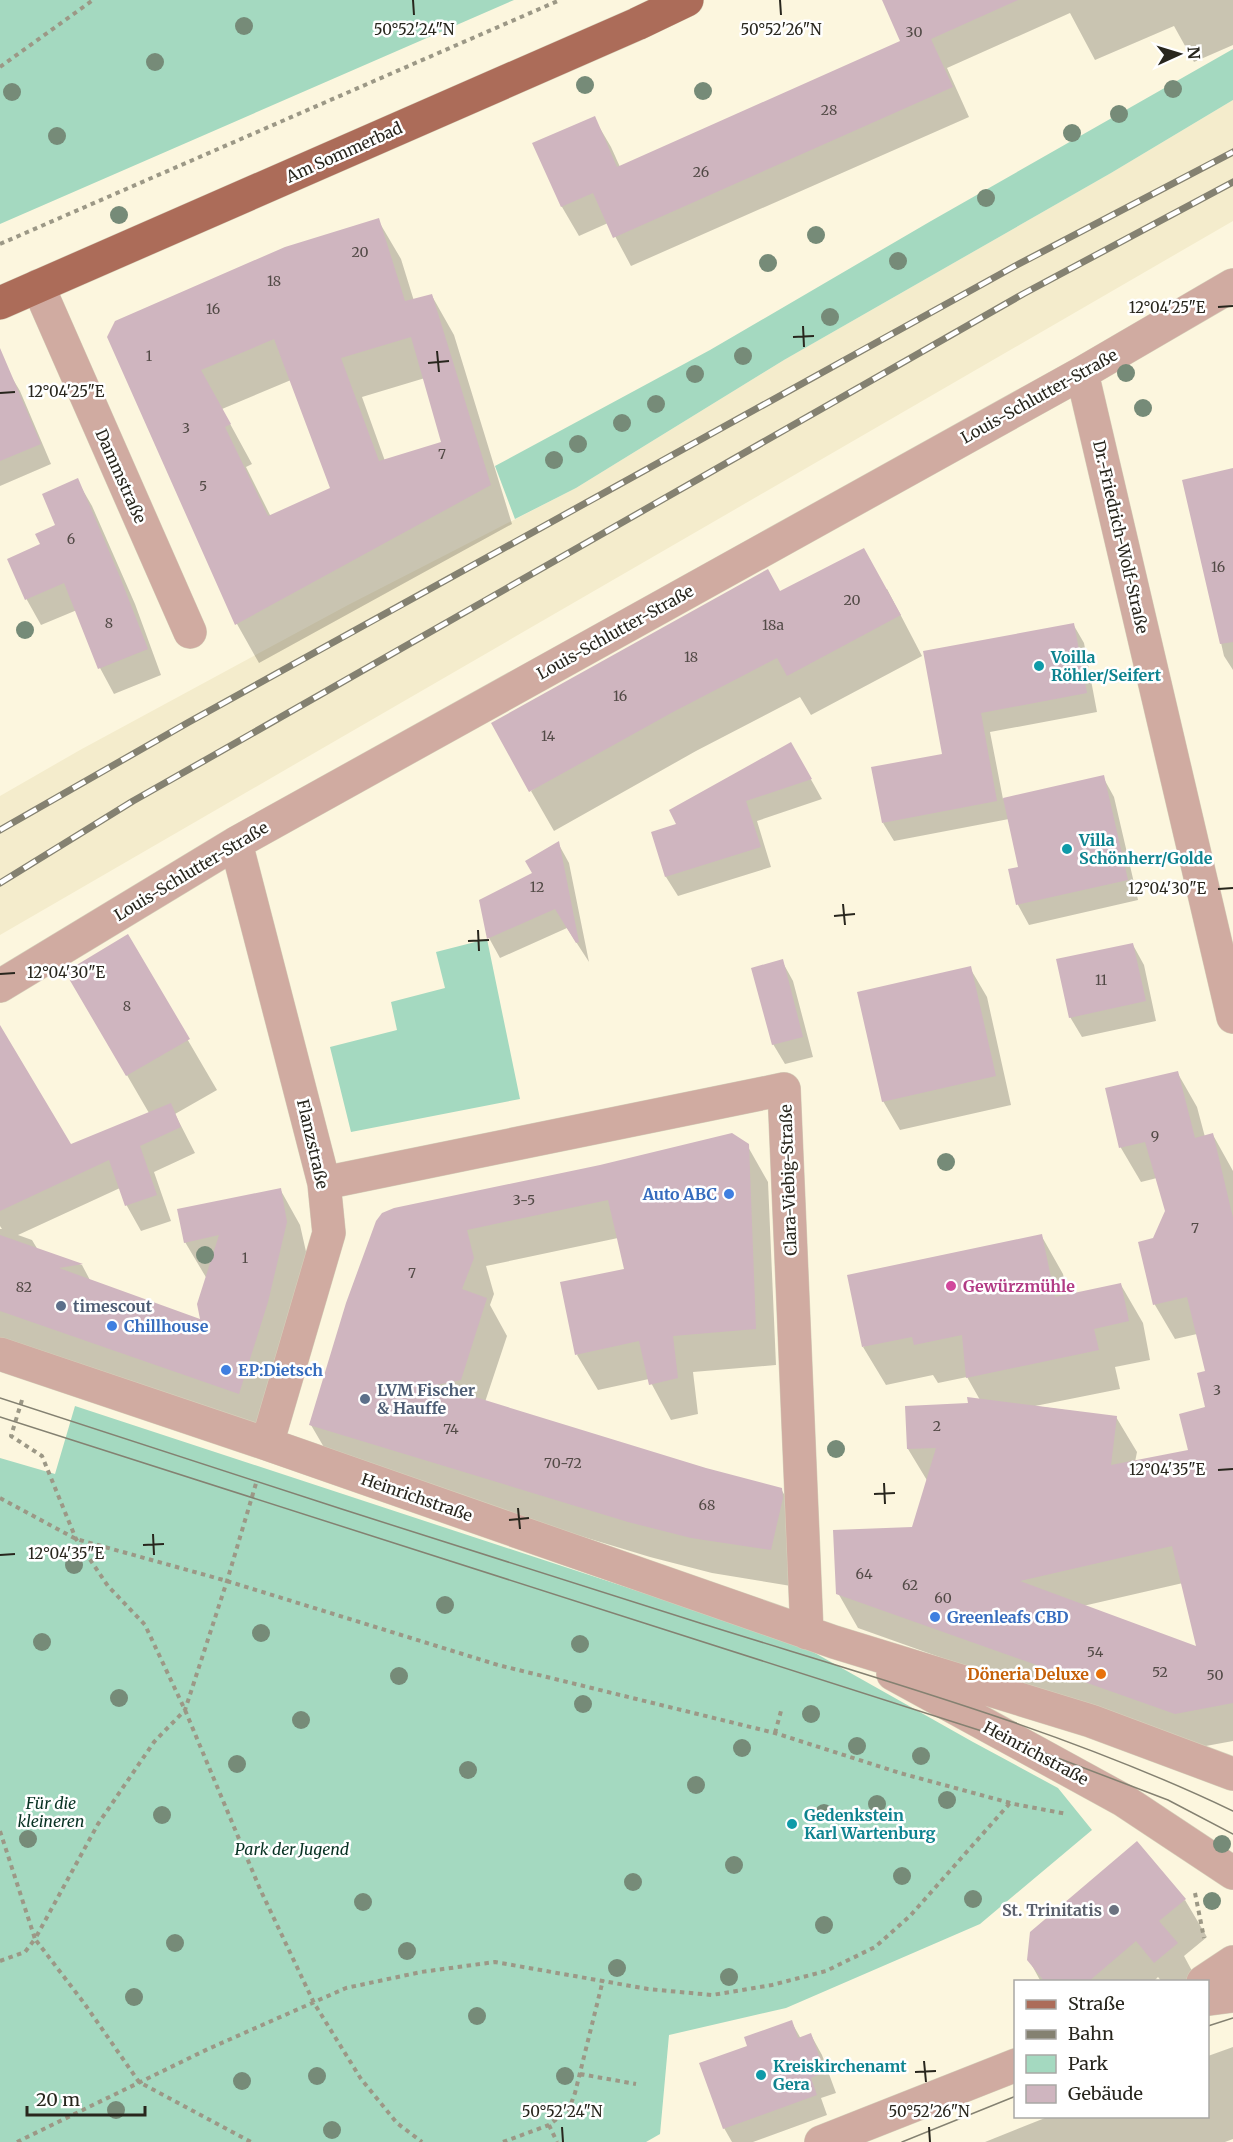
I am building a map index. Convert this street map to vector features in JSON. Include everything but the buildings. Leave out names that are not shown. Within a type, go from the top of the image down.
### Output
[{"type":"main road","name":"Am Sommerbad","points":[[0,303],[687,0]]},
{"type":"street","name":"Louis-Schlutter-Straße","points":[[0,986],[236,843],[1082,373],[1233,285]]},
{"type":"street","name":"Dammstraße","points":[[38,286],[190,632]]},
{"type":"street","name":"Dr.-Friedrich-Wolf-Straße","points":[[1082,373],[1233,1017]]},
{"type":"street","name":"Flanzstraße","points":[[236,843],[324,1184],[329,1233],[267,1444]]},
{"type":"street","name":"Clara-Viebig-Straße","points":[[324,1184],[784,1089],[820,1637]]},
{"type":"street","name":"Heinrichstraße","points":[[0,1354],[267,1444],[820,1637],[1090,1721],[1233,1774]]},
{"type":"street","name":"Heinrichstraße","points":[[820,1637],[1123,1800],[1233,1873]]},
{"type":"street","points":[[1206,1980],[1233,1962]]},
{"type":"street","points":[[1209,1999],[1233,1996]]},
{"type":"street","points":[[821,2142],[1014,2066]]},
{"type":"path","points":[[0,67],[93,0]]},
{"type":"path","points":[[0,244],[560,0]]},
{"type":"path","points":[[24,1393],[11,1436],[42,1456],[76,1539],[108,1586],[145,1625],[185,1710],[260,1888],[314,2003],[361,2079],[397,2123],[422,2142]]},
{"type":"path","points":[[0,1961],[25,1952],[35,1940],[98,1824],[154,1742],[185,1710],[227,1581],[267,1444]]},
{"type":"path","points":[[0,1498],[76,1539],[227,1581],[498,1665],[775,1733],[900,1773],[1010,1803],[1070,1814]]},
{"type":"path","points":[[775,1733],[781,1711]]},
{"type":"path","points":[[17,2142],[208,2049],[346,1988],[421,1972],[495,1962],[648,1989],[712,1995],[772,1985],[826,1971],[875,1947],[910,1916],[1010,1803]]},
{"type":"path","points":[[0,1831],[35,1940],[84,2002],[140,2082],[251,2142]]},
{"type":"path","points":[[1195,1893],[1204,1940]]},
{"type":"path","points":[[503,2142],[549,2125],[569,2109],[603,1980]]},
{"type":"path","points":[[580,2074],[636,2084]]},
{"type":"path","points":[[549,2125],[557,2142]]},
{"type":"shaded area","points":[[1233,100],[1233,221],[0,935],[0,796],[80,750],[348,605],[576,488],[784,360],[1111,173]]},
{"type":"green space","points":[[0,0],[514,0],[0,224]]},
{"type":"green space","points":[[1233,49],[1233,100],[1111,173],[784,360],[576,488],[515,519],[495,466],[710,350]]},
{"type":"green space","points":[[487,939],[520,1099],[351,1132],[330,1047],[397,1030],[391,1002],[445,988],[436,952]]},
{"type":"green space","name":"Park der Jugend","points":[[75,1406],[799,1644],[1058,1788],[1092,1830],[980,1924],[786,2008],[669,2035],[660,2134],[646,2142],[0,2142],[0,1458],[55,1474]]},
{"type":"tram line","points":[[0,1398],[439,1540],[972,1708],[1104,1755],[1233,1811]]},
{"type":"tram line","points":[[0,1417],[1013,1741],[1168,1800],[1233,1834]]},
{"type":"tram line","points":[[1209,2026],[1233,2018]]},
{"type":"tram line","points":[[902,2142],[1014,2097]]},
{"type":"railway","points":[[0,830],[189,722],[1015,266],[1233,152]]},
{"type":"railway","points":[[0,883],[133,801],[1023,294],[1233,182]]},
{"type":"place","name":"Voilla Röhler/Seifert","points":[[1039,666]]},
{"type":"place","name":"Villa Schönherr/Golde","points":[[1067,849]]},
{"type":"place","name":"Auto ABC","points":[[729,1194]]},
{"type":"place","name":"Gewürzmühle","points":[[951,1286]]},
{"type":"place","name":"timescout","points":[[61,1306]]},
{"type":"place","name":"Chillhouse","points":[[112,1326]]},
{"type":"place","name":"EP:Dietsch","points":[[226,1370]]},
{"type":"place","name":"LVM Fischer & Hauffe","points":[[365,1399]]},
{"type":"place","name":"Greenleafs CBD","points":[[935,1617]]},
{"type":"place","name":"Döneria Deluxe","points":[[1101,1674]]},
{"type":"place","name":"Gedenkstein Karl Wartenburg","points":[[792,1824]]},
{"type":"place","name":"St. Trinitatis","points":[[1114,1910]]},
{"type":"place","name":"Kreiskirchenamt Gera","points":[[761,2075]]},
{"type":"park label","name":"Für die kleineren","points":[[51,1812]]}]
